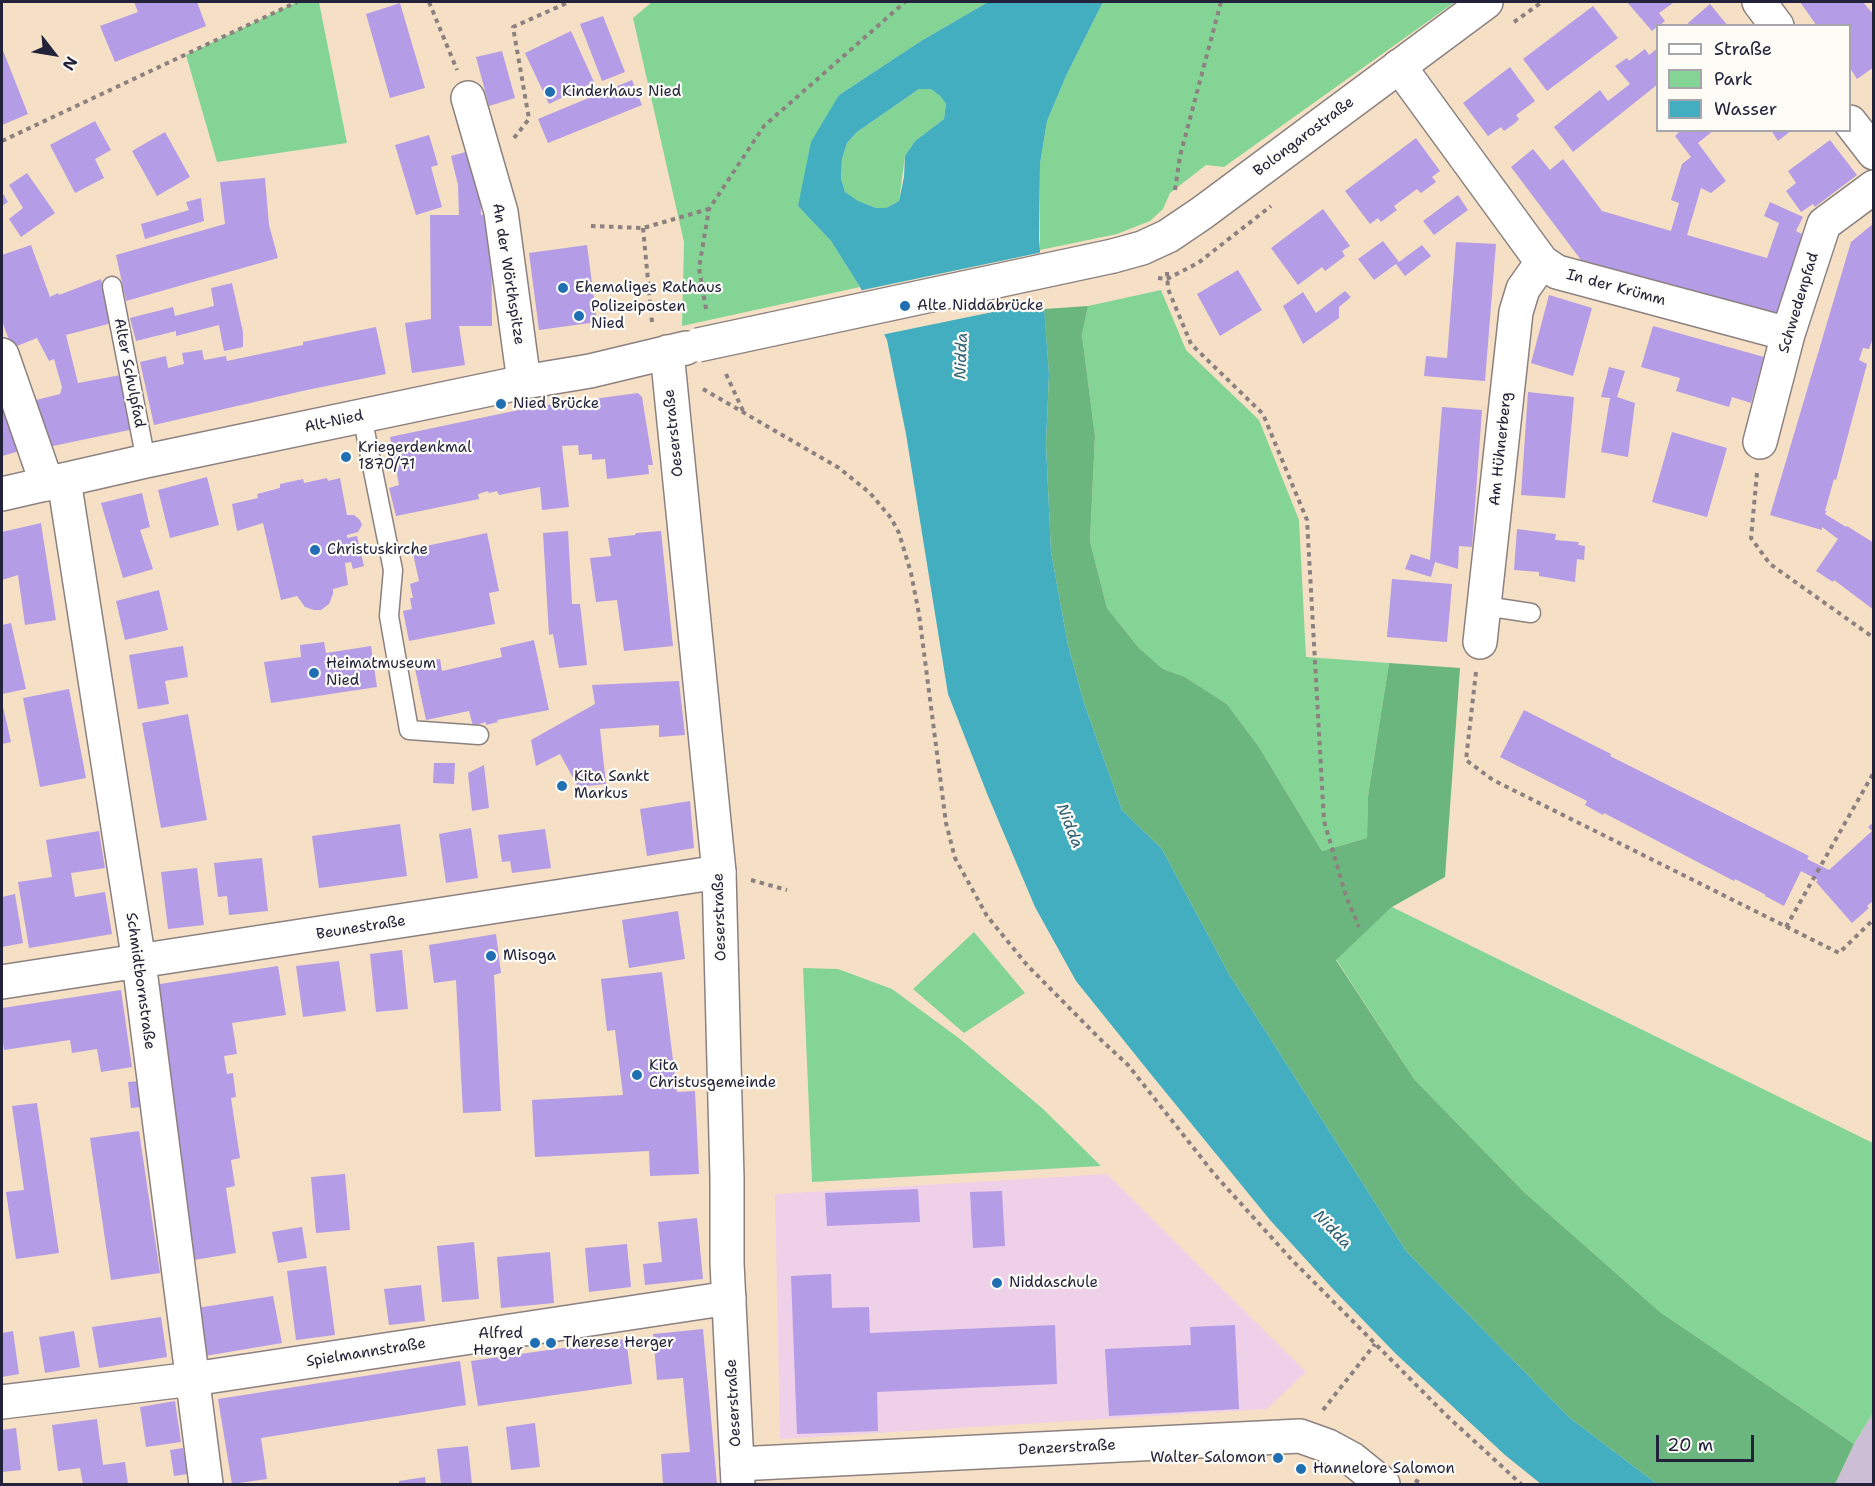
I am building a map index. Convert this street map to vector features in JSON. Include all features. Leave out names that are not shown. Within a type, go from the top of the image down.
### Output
[{"type":"street","name":"Bolongarostraße","points":[[681,336],[1113,256],[1143,248],[1168,236],[1486,2]]},
{"type":"street","points":[[1759,2],[1776,24]]},
{"type":"street","name":"In der Krümm","points":[[1399,66],[1542,262],[1557,272],[1788,334]]},
{"type":"street","name":"An der Wörthspitze","points":[[468,98],[501,212],[524,382]]},
{"type":"street","points":[[1851,123],[1874,153]]},
{"type":"street","name":"Schwedenpfad","points":[[1760,442],[1788,334],[1824,224],[1874,187]]},
{"type":"street","name":"Am Hühnerberg","points":[[1480,642],[1516,312],[1522,289],[1542,262]]},
{"type":"street","name":"Alt-Nied","points":[[2,494],[146,460],[590,370],[681,336]]},
{"type":"street","name":"Oeserstraße","points":[[681,336],[719,872],[729,1298],[738,1474]]},
{"type":"street","name":"Schmidtbornstraße","points":[[2,355],[55,482],[139,962],[206,1485]]},
{"type":"street","name":"Beunestraße","points":[[2,982],[719,872]]},
{"type":"street","name":"Spielmannstraße","points":[[2,1402],[193,1379],[729,1298]]},
{"type":"street","name":"Denzerstraße","points":[[738,1474],[1300,1436],[1328,1446],[1352,1459],[1383,1485]]},
{"type":"lane","name":"Alter Schulpfad","points":[[112,286],[146,460]]},
{"type":"lane","points":[[362,416],[393,570],[389,616],[409,730],[478,735]]},
{"type":"lane","points":[[1485,606],[1531,613]]},
{"type":"path","points":[[2,141],[297,2]]},
{"type":"path","points":[[429,2],[468,98]]},
{"type":"path","points":[[489,169],[529,119],[513,27],[569,2]]},
{"type":"path","points":[[681,336],[699,268],[709,209],[764,126],[905,2]]},
{"type":"path","points":[[1221,2],[1180,156],[1168,236],[1168,289],[1191,344],[1263,414],[1306,520],[1324,821],[1346,896],[1359,927]]},
{"type":"path","points":[[591,226],[643,228],[709,209]]},
{"type":"path","points":[[643,228],[681,336]]},
{"type":"path","points":[[724,369],[745,415]]},
{"type":"path","points":[[697,386],[839,468],[870,492],[891,518],[899,533],[911,573],[919,614],[946,823],[955,858],[987,916],[1027,965],[1128,1065],[1215,1175],[1292,1260],[1447,1416],[1521,1485]]},
{"type":"path","points":[[1760,442],[1751,538],[1770,564],[1874,638]]},
{"type":"path","points":[[1480,642],[1466,760],[1493,780],[1839,953],[1874,919]]},
{"type":"path","points":[[1786,927],[1874,772]]},
{"type":"path","points":[[1322,1412],[1375,1344]]},
{"type":"shaded area","name":"Niddaschule","points":[[1107,1174],[1306,1372],[1267,1409],[780,1439],[775,1194]]},
{"type":"shaded area","points":[[1873,1413],[1873,1484],[1835,1484],[1854,1444]]},
{"type":"green space","points":[[297,2],[319,2],[347,143],[217,162],[186,55]]},
{"type":"green space","points":[[652,2],[988,2],[921,41],[839,95],[826,119],[798,206],[831,241],[860,287],[682,326],[684,242],[633,18]]},
{"type":"green space","points":[[1103,2],[1455,2],[1224,167],[1206,165],[1170,193],[1163,209],[1150,221],[1117,234],[1040,250],[1040,164],[1047,121],[1066,76]]},
{"type":"green space","points":[[919,89],[931,89],[940,96],[946,104],[944,119],[915,141],[905,156],[899,201],[886,208],[876,208],[857,201],[845,192],[841,178],[842,159],[847,143],[857,132]]},
{"type":"green space","points":[[1161,290],[1186,350],[1259,420],[1299,520],[1306,657],[1389,663],[1368,796],[1367,838],[1322,851],[1259,747],[1227,704],[1185,677],[1163,669],[1139,648],[1107,608],[1090,541],[1095,436],[1082,335],[1088,306]]},
{"type":"green space","points":[[1088,306],[1082,335],[1095,436],[1090,541],[1107,608],[1139,648],[1163,669],[1185,677],[1227,704],[1259,747],[1322,851],[1367,838],[1368,796],[1389,663],[1460,668],[1445,877],[1392,907],[1336,960],[1414,1079],[1524,1192],[1660,1312],[1854,1444],[1835,1484],[1657,1484],[1570,1418],[1406,1251],[1229,974],[1162,849],[1122,810],[1084,703],[1068,645],[1051,552],[1046,444],[1049,374],[1044,309]]},
{"type":"green space","points":[[1392,907],[1873,1143],[1873,1413],[1854,1444],[1660,1312],[1524,1192],[1414,1079],[1336,959]]},
{"type":"green space","points":[[974,932],[1025,993],[964,1033],[913,989]]},
{"type":"green space","points":[[803,968],[838,969],[892,989],[960,1039],[1042,1108],[1101,1166],[812,1182]]},
{"type":"water","name":"Nidda","points":[[988,2],[1103,2],[1066,76],[1047,121],[1040,164],[1039,238],[1049,374],[1046,444],[1051,552],[1068,645],[1084,703],[1122,810],[1162,849],[1229,974],[1406,1251],[1570,1418],[1657,1484],[1541,1484],[1505,1455],[1396,1354],[1270,1220],[1154,1078],[1076,981],[1035,907],[948,694],[906,434],[887,340],[860,287],[831,241],[798,206],[811,142],[839,95],[921,41]],"holes":[[[919,89],[931,89],[946,104],[944,119],[915,141],[905,156],[899,201],[886,208],[876,208],[858,201],[845,192],[841,178],[842,159],[847,143],[857,132]]]},
{"type":"pier","points":[[1043,252],[1046,301],[881,335],[858,291]]},
{"type":"building","points":[[134,2],[197,2],[206,26],[115,62],[100,26],[138,12]]},
{"type":"building","points":[[1627,2],[1673,3],[1659,13],[1665,21],[1656,24],[1656,28],[1652,31]]},
{"type":"building","points":[[1800,2],[1863,2],[1874,15],[1874,67],[1857,79],[1851,70],[1851,24],[1816,24]]},
{"type":"building","points":[[400,3],[425,88],[390,98],[366,14]]},
{"type":"building","points":[[1710,4],[1726,24],[1689,24]]},
{"type":"building","points":[[1593,6],[1618,38],[1547,91],[1523,59]]},
{"type":"building","points":[[603,16],[625,72],[602,81],[580,24]]},
{"type":"building","points":[[571,31],[594,82],[549,104],[525,53]]},
{"type":"building","points":[[2,48],[28,114],[2,125]]},
{"type":"building","points":[[1645,49],[1649,55],[1656,50],[1656,86],[1573,152],[1554,127],[1600,90],[1608,101],[1630,84],[1615,66],[1627,58],[1629,61]]},
{"type":"building","points":[[502,51],[515,98],[489,106],[476,57]]},
{"type":"building","points":[[1510,67],[1535,101],[1516,115],[1519,119],[1514,124],[1504,131],[1501,127],[1488,136],[1463,103]]},
{"type":"building","points":[[632,80],[642,105],[548,143],[538,119]]},
{"type":"building","points":[[95,121],[111,150],[95,159],[104,178],[75,193],[50,145]]},
{"type":"building","points":[[165,132],[190,177],[157,196],[132,151]]},
{"type":"building","points":[[1679,132],[1712,132],[1698,143],[1726,181],[1711,193],[1701,188],[1687,235],[1767,258],[1779,223],[1764,216],[1770,202],[1803,217],[1796,231],[1802,234],[1778,315],[1581,260],[1511,167],[1533,149],[1550,170],[1563,159],[1602,211],[1671,231],[1679,203],[1671,200],[1682,164],[1691,157],[1675,136]]},
{"type":"building","points":[[1772,132],[1789,132],[1778,141]]},
{"type":"building","points":[[429,135],[438,165],[431,167],[442,207],[416,215],[395,145]]},
{"type":"building","points":[[1416,138],[1440,171],[1432,177],[1436,182],[1421,193],[1417,189],[1394,206],[1397,210],[1381,222],[1378,218],[1370,224],[1345,191]]},
{"type":"building","points":[[1830,140],[1857,175],[1815,207],[1813,204],[1801,212],[1786,191],[1796,183],[1788,171]]},
{"type":"building","points":[[473,150],[480,180],[481,215],[491,214],[492,326],[459,326],[465,365],[412,373],[405,323],[431,319],[430,215],[459,215],[458,185],[451,156]]},
{"type":"building","points":[[27,173],[55,213],[21,237],[9,219],[23,208],[9,185]]},
{"type":"building","points":[[265,178],[269,225],[278,258],[126,301],[116,255],[225,224],[220,182]]},
{"type":"building","points":[[2,192],[8,202],[2,206]]},
{"type":"building","points":[[1458,195],[1468,210],[1434,235],[1423,221]]},
{"type":"building","points":[[201,198],[204,221],[145,239],[141,224],[189,210],[186,202]]},
{"type":"building","points":[[1323,209],[1350,246],[1342,251],[1345,256],[1325,271],[1322,267],[1298,285],[1271,248]]},
{"type":"building","points":[[1874,223],[1874,335],[1869,349],[1863,348],[1859,360],[1867,364],[1825,514],[1874,543],[1874,610],[1834,580],[1833,582],[1816,571],[1838,539],[1822,527],[1822,530],[1770,515],[1851,242]]},
{"type":"building","points":[[1383,241],[1399,262],[1422,245],[1431,256],[1405,276],[1396,264],[1374,280],[1358,259]]},
{"type":"building","points":[[1456,242],[1496,244],[1485,381],[1424,376],[1426,356],[1447,358]]},
{"type":"building","points":[[31,245],[50,297],[101,279],[112,323],[66,335],[78,383],[126,374],[139,428],[48,447],[32,401],[60,394],[62,387],[54,359],[49,361],[37,338],[12,348],[2,321],[2,255]]},
{"type":"building","name":"Ehemaliges Rathaus","points":[[587,245],[597,322],[539,330],[529,253]]},
{"type":"building","points":[[1238,270],[1262,310],[1220,336],[1197,294]]},
{"type":"building","points":[[232,283],[243,332],[243,347],[224,351],[219,325],[176,336],[176,331],[136,341],[130,318],[173,307],[175,316],[214,306],[211,288]]},
{"type":"building","points":[[1345,291],[1351,297],[1339,307],[1339,318],[1303,344],[1283,306],[1303,292],[1316,313]]},
{"type":"building","points":[[1549,295],[1592,308],[1573,376],[1531,363]]},
{"type":"building","points":[[1653,326],[1764,357],[1751,403],[1732,397],[1729,407],[1676,391],[1680,378],[1641,367]]},
{"type":"building","points":[[376,327],[386,374],[154,425],[140,362],[166,356],[168,368],[184,364],[182,353],[202,350],[204,360],[226,356],[227,361]]},
{"type":"building","points":[[1609,367],[1625,371],[1617,397],[1635,403],[1628,457],[1601,452],[1610,398],[1601,397]]},
{"type":"building","points":[[1528,392],[1574,397],[1565,498],[1521,495]]},
{"type":"building","points":[[638,393],[642,397],[653,465],[648,465],[649,474],[607,479],[605,459],[592,460],[592,454],[579,455],[578,445],[562,446],[569,507],[542,510],[540,487],[499,495],[497,491],[489,493],[488,491],[478,494],[479,499],[396,516],[389,488],[399,485],[390,437],[533,407]]},
{"type":"building","points":[[2,395],[20,451],[2,456]]},
{"type":"building","points":[[1442,407],[1482,410],[1472,547],[1459,546],[1458,569],[1435,562],[1431,577],[1405,569],[1411,554],[1430,560]]},
{"type":"building","points":[[1672,432],[1727,448],[1707,517],[1652,502]]},
{"type":"building","points":[[207,477],[219,525],[170,538],[158,490]]},
{"type":"building","name":"Christuskirche","points":[[327,478],[328,481],[340,478],[347,515],[354,515],[360,520],[362,525],[358,532],[347,535],[347,538],[357,536],[364,566],[353,569],[351,562],[345,563],[348,585],[333,589],[329,604],[321,610],[314,610],[305,607],[297,596],[281,600],[263,523],[237,531],[232,504],[258,498],[257,494],[280,488],[280,484],[303,479],[304,483]]},
{"type":"building","points":[[142,493],[150,527],[140,530],[153,569],[123,578],[101,503]]},
{"type":"building","points":[[41,523],[56,620],[25,625],[18,575],[2,580],[2,532]]},
{"type":"building","points":[[1517,529],[1556,534],[1555,540],[1579,542],[1578,545],[1585,546],[1584,560],[1577,559],[1575,582],[1539,576],[1539,572],[1514,570]]},
{"type":"building","points":[[568,531],[572,604],[580,604],[587,665],[559,668],[553,634],[549,635],[543,533]]},
{"type":"building","points":[[661,531],[673,646],[624,651],[617,600],[596,602],[590,558],[611,556],[608,538]]},
{"type":"building","points":[[487,533],[499,591],[489,593],[495,624],[409,641],[403,611],[412,609],[410,598],[413,598],[410,584],[419,581],[412,549]]},
{"type":"building","points":[[1392,579],[1452,584],[1447,642],[1387,637]]},
{"type":"building","points":[[159,590],[168,630],[125,640],[116,601]]},
{"type":"building","points":[[11,623],[26,689],[2,694],[2,625]]},
{"type":"building","points":[[534,640],[549,710],[497,720],[498,722],[486,725],[486,722],[473,726],[469,711],[426,720],[414,664],[440,659],[442,671],[502,657],[500,648]]},
{"type":"building","points":[[324,642],[326,653],[371,646],[377,687],[271,703],[264,662],[301,657],[300,645]]},
{"type":"building","points":[[183,646],[188,677],[165,681],[169,704],[138,709],[129,655]]},
{"type":"building","points":[[679,681],[685,735],[659,737],[659,725],[600,729],[606,784],[578,787],[560,754],[536,766],[531,740],[595,704],[592,685]]},
{"type":"building","points":[[69,689],[86,778],[40,787],[23,698]]},
{"type":"building","points":[[2,702],[11,742],[2,744]]},
{"type":"building","points":[[1524,710],[1809,856],[1807,859],[1829,870],[1872,831],[1868,827],[1874,822],[1874,900],[1867,906],[1869,908],[1852,923],[1816,882],[1818,880],[1801,871],[1784,906],[1604,813],[1603,815],[1585,805],[1587,801],[1500,757]]},
{"type":"building","points":[[188,714],[207,820],[161,828],[142,723]]},
{"type":"building","points":[[434,763],[455,763],[454,784],[433,783]]},
{"type":"building","points":[[484,765],[489,808],[472,811],[468,773]]},
{"type":"building","points":[[690,801],[694,848],[647,856],[640,809]]},
{"type":"building","points":[[400,824],[407,876],[319,888],[312,836]]},
{"type":"building","points":[[471,828],[478,878],[446,883],[439,834]]},
{"type":"building","points":[[545,829],[551,868],[512,873],[510,861],[502,862],[498,835]]},
{"type":"building","points":[[99,831],[105,868],[71,873],[75,897],[105,892],[112,934],[29,948],[18,882],[52,877],[46,840]]},
{"type":"building","points":[[262,858],[268,911],[229,915],[227,896],[218,897],[214,863]]},
{"type":"building","points":[[197,868],[204,925],[168,929],[161,872]]},
{"type":"building","points":[[15,894],[23,943],[2,947],[2,897]]},
{"type":"building","points":[[678,911],[685,959],[629,968],[622,920]]},
{"type":"building","points":[[496,934],[501,973],[494,975],[501,1111],[463,1113],[456,980],[434,983],[429,945]]},
{"type":"building","points":[[402,950],[408,1009],[376,1012],[370,954]]},
{"type":"building","points":[[339,961],[346,1011],[303,1017],[296,966]]},
{"type":"building","points":[[278,966],[286,1015],[232,1023],[237,1054],[224,1056],[227,1074],[233,1073],[236,1097],[231,1098],[240,1158],[231,1160],[235,1186],[226,1188],[236,1253],[194,1260],[153,985]]},
{"type":"building","points":[[662,972],[677,1092],[695,1091],[699,1174],[650,1176],[649,1151],[535,1157],[532,1100],[623,1095],[615,1030],[607,1031],[601,979]]},
{"type":"building","points":[[121,990],[132,1067],[101,1072],[97,1049],[72,1053],[70,1040],[4,1050],[2,1008]]},
{"type":"building","points":[[150,1080],[152,1106],[131,1108],[128,1082]]},
{"type":"building","points":[[37,1103],[59,1253],[16,1259],[6,1192],[24,1190],[12,1106]]},
{"type":"building","points":[[139,1131],[160,1273],[111,1280],[90,1138]]},
{"type":"building","points":[[345,1174],[350,1230],[316,1233],[311,1177]]},
{"type":"building","points":[[918,1189],[920,1222],[827,1226],[825,1193]]},
{"type":"building","points":[[1002,1191],[1005,1246],[973,1248],[970,1192]]},
{"type":"building","points":[[697,1218],[703,1279],[645,1285],[643,1264],[662,1262],[658,1222]]},
{"type":"building","points":[[302,1227],[307,1258],[278,1263],[272,1232]]},
{"type":"building","points":[[474,1242],[479,1299],[442,1302],[437,1246]]},
{"type":"building","points":[[627,1244],[631,1287],[589,1292],[585,1248]]},
{"type":"building","points":[[550,1252],[554,1303],[501,1308],[497,1257]]},
{"type":"building","points":[[326,1266],[335,1335],[296,1340],[287,1271]]},
{"type":"building","points":[[831,1274],[832,1308],[869,1307],[870,1333],[1055,1325],[1057,1384],[877,1392],[878,1431],[797,1434],[791,1276]]},
{"type":"building","points":[[421,1285],[425,1321],[389,1325],[384,1289]]},
{"type":"building","points":[[273,1296],[282,1343],[205,1356],[197,1308]]},
{"type":"building","points":[[161,1317],[167,1357],[99,1368],[92,1327]]},
{"type":"building","points":[[1235,1325],[1239,1409],[1109,1416],[1105,1349],[1191,1345],[1190,1327]]},
{"type":"building","points":[[703,1329],[717,1484],[663,1484],[661,1454],[690,1452],[683,1378],[657,1380],[653,1334]]},
{"type":"building","points":[[13,1331],[19,1374],[2,1377],[2,1333]]},
{"type":"building","points":[[74,1331],[80,1367],[45,1373],[39,1337]]},
{"type":"building","points":[[626,1339],[632,1384],[478,1406],[471,1361]]},
{"type":"building","points":[[460,1361],[466,1405],[261,1438],[267,1479],[232,1484],[218,1399]]},
{"type":"building","points":[[175,1401],[181,1442],[146,1447],[140,1407]]},
{"type":"building","points":[[97,1419],[103,1465],[125,1462],[128,1484],[83,1484],[80,1468],[58,1471],[52,1425]]},
{"type":"building","points":[[535,1423],[540,1467],[511,1470],[506,1427]]},
{"type":"building","points":[[16,1428],[21,1470],[2,1472],[2,1430]]},
{"type":"building","points":[[468,1446],[472,1484],[441,1484],[437,1449]]},
{"type":"building","points":[[183,1448],[188,1474],[174,1476],[170,1450]]},
{"type":"building","points":[[425,1477],[426,1484],[399,1484],[399,1481]]},
{"type":"place","name":"Kinderhaus Nied","points":[[550,92]]},
{"type":"place","name":"Ehemaliges Rathaus","points":[[563,288]]},
{"type":"place","name":"Alte Niddabrücke","points":[[905,306]]},
{"type":"place","name":"Polizeiposten Nied","points":[[579,316]]},
{"type":"place","name":"Nied Brücke","points":[[501,404]]},
{"type":"place","name":"Kriegerdenkmal 1870/71","points":[[346,457]]},
{"type":"place","name":"Christuskirche","points":[[315,550]]},
{"type":"place","name":"Heimatmuseum Nied","points":[[314,673]]},
{"type":"place","name":"Kita Sankt Markus","points":[[562,786]]},
{"type":"place","name":"Misoga","points":[[491,956]]},
{"type":"place","name":"Kita Christusgemeinde","points":[[637,1075]]},
{"type":"place","name":"Niddaschule","points":[[997,1283]]},
{"type":"place","name":"Alfred Herger","points":[[535,1343]]},
{"type":"place","name":"Therese Herger","points":[[551,1343]]},
{"type":"place","name":"Walter Salomon","points":[[1278,1458]]},
{"type":"place","name":"Hannelore Salomon","points":[[1301,1469]]}]
